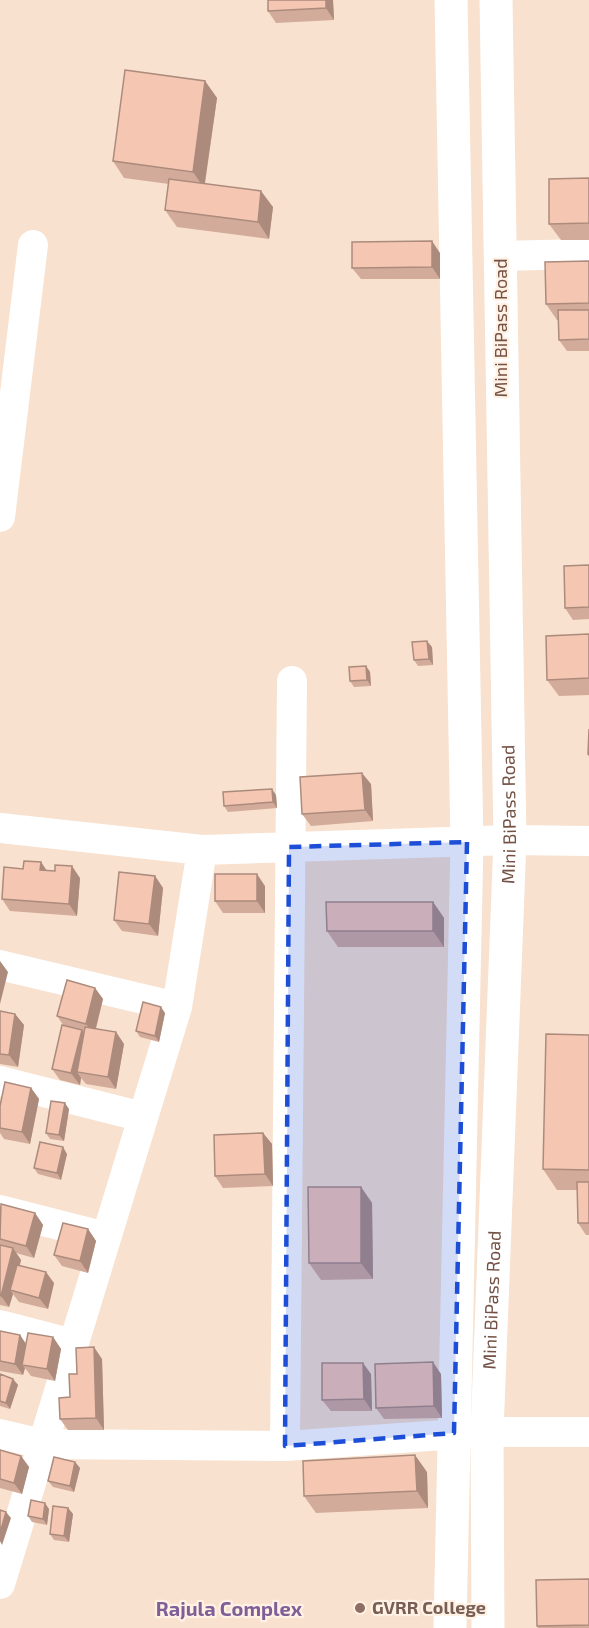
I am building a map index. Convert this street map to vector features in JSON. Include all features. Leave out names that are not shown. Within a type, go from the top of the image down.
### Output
[{"type":"street","points":[[450,1628],[467,842],[451,0]]},
{"type":"street","name":"Mini BiPass Road","points":[[488,1628],[487,1432],[510,840],[496,0]]},
{"type":"street","points":[[0,517],[33,245]]},
{"type":"street","points":[[500,256],[589,254]]},
{"type":"street","points":[[285,1446],[292,681]]},
{"type":"street","points":[[0,828],[202,850],[510,840],[589,841]]},
{"type":"street","points":[[2,1567],[74,1344],[177,1007],[202,850]]},
{"type":"street","points":[[0,965],[177,1007]]},
{"type":"street","points":[[0,1081],[143,1117]]},
{"type":"street","points":[[0,1210],[106,1237]]},
{"type":"street","points":[[0,1325],[74,1344]]},
{"type":"street","points":[[0,1434],[42,1444],[285,1446],[454,1433],[589,1432]]},
{"type":"highlighted area","points":[[467,842],[454,1433],[285,1446],[289,847]]},
{"type":"shaded area","points":[[0,0],[589,0],[589,1628],[0,1628]]},
{"type":"building","points":[[268,0],[326,0],[326,8],[268,11]]},
{"type":"building","points":[[125,70],[205,81],[193,172],[113,161]]},
{"type":"building","points":[[589,178],[589,223],[549,224],[549,179]]},
{"type":"building","points":[[169,179],[261,191],[258,222],[165,210]]},
{"type":"building","points":[[432,241],[432,267],[352,268],[352,242]]},
{"type":"building","points":[[589,261],[589,303],[546,304],[545,262]]},
{"type":"building","points":[[558,310],[589,310],[589,339],[559,340]]},
{"type":"building","points":[[589,565],[589,607],[565,608],[564,566]]},
{"type":"building","points":[[589,634],[589,678],[547,680],[546,636]]},
{"type":"building","points":[[427,641],[429,659],[414,660],[412,642]]},
{"type":"building","points":[[366,666],[367,680],[350,681],[349,667]]},
{"type":"building","points":[[362,773],[365,810],[302,814],[300,777]]},
{"type":"building","points":[[272,789],[273,802],[224,806],[223,792]]},
{"type":"building","points":[[24,861],[41,862],[40,870],[55,871],[55,865],[72,866],[69,904],[2,899],[4,867],[23,869]]},
{"type":"building","points":[[119,872],[155,876],[149,924],[114,920]]},
{"type":"building","points":[[215,874],[257,874],[257,901],[215,901]]},
{"type":"building","points":[[326,902],[433,902],[433,931],[327,931]]},
{"type":"building","points":[[67,980],[95,988],[86,1024],[57,1016]]},
{"type":"building","points":[[143,1002],[161,1007],[155,1036],[136,1031]]},
{"type":"building","points":[[0,1011],[15,1014],[9,1055],[0,1054]]},
{"type":"building","points":[[62,1025],[82,1030],[71,1073],[52,1069]]},
{"type":"building","points":[[85,1027],[116,1032],[108,1077],[77,1072]]},
{"type":"building","points":[[546,1034],[589,1035],[589,1170],[543,1169]]},
{"type":"building","points":[[5,1082],[31,1088],[22,1132],[0,1128],[0,1106]]},
{"type":"building","points":[[51,1101],[65,1103],[59,1135],[46,1133]]},
{"type":"building","points":[[263,1133],[265,1174],[215,1176],[214,1135]]},
{"type":"building","points":[[40,1142],[63,1147],[57,1173],[34,1168]]},
{"type":"building","points":[[577,1182],[589,1182],[589,1223],[578,1223]]},
{"type":"building","points":[[308,1187],[361,1187],[361,1263],[309,1263]]},
{"type":"building","points":[[1,1204],[35,1213],[26,1246],[0,1239]]},
{"type":"building","points":[[63,1223],[88,1229],[80,1261],[54,1255]]},
{"type":"building","points":[[0,1245],[13,1248],[1,1296],[0,1295]]},
{"type":"building","points":[[17,1265],[46,1272],[39,1298],[10,1290]]},
{"type":"building","points":[[0,1331],[20,1335],[15,1364],[0,1361]]},
{"type":"building","points":[[28,1333],[53,1337],[47,1369],[22,1365]]},
{"type":"building","points":[[94,1347],[96,1418],[60,1419],[59,1398],[70,1397],[69,1374],[77,1374],[76,1348]]},
{"type":"building","points":[[433,1362],[434,1406],[376,1408],[375,1364]]},
{"type":"building","points":[[322,1363],[363,1363],[364,1399],[322,1400]]},
{"type":"building","points":[[0,1374],[13,1379],[6,1403],[0,1401]]},
{"type":"building","points":[[0,1450],[21,1456],[14,1483],[0,1479]]},
{"type":"building","points":[[415,1455],[417,1491],[304,1496],[303,1461]]},
{"type":"building","points":[[54,1457],[75,1462],[70,1486],[48,1481]]},
{"type":"building","points":[[31,1500],[45,1503],[43,1519],[28,1516]]},
{"type":"building","points":[[53,1506],[68,1508],[64,1536],[50,1534]]},
{"type":"building","points":[[0,1510],[6,1512],[0,1533]]},
{"type":"building","points":[[589,1579],[589,1625],[537,1626],[536,1580]]},
{"type":"place","name":"GVRR College","points":[[360,1608]]},
{"type":"district","name":"Rajula Complex","points":[[229,1609]]}]
